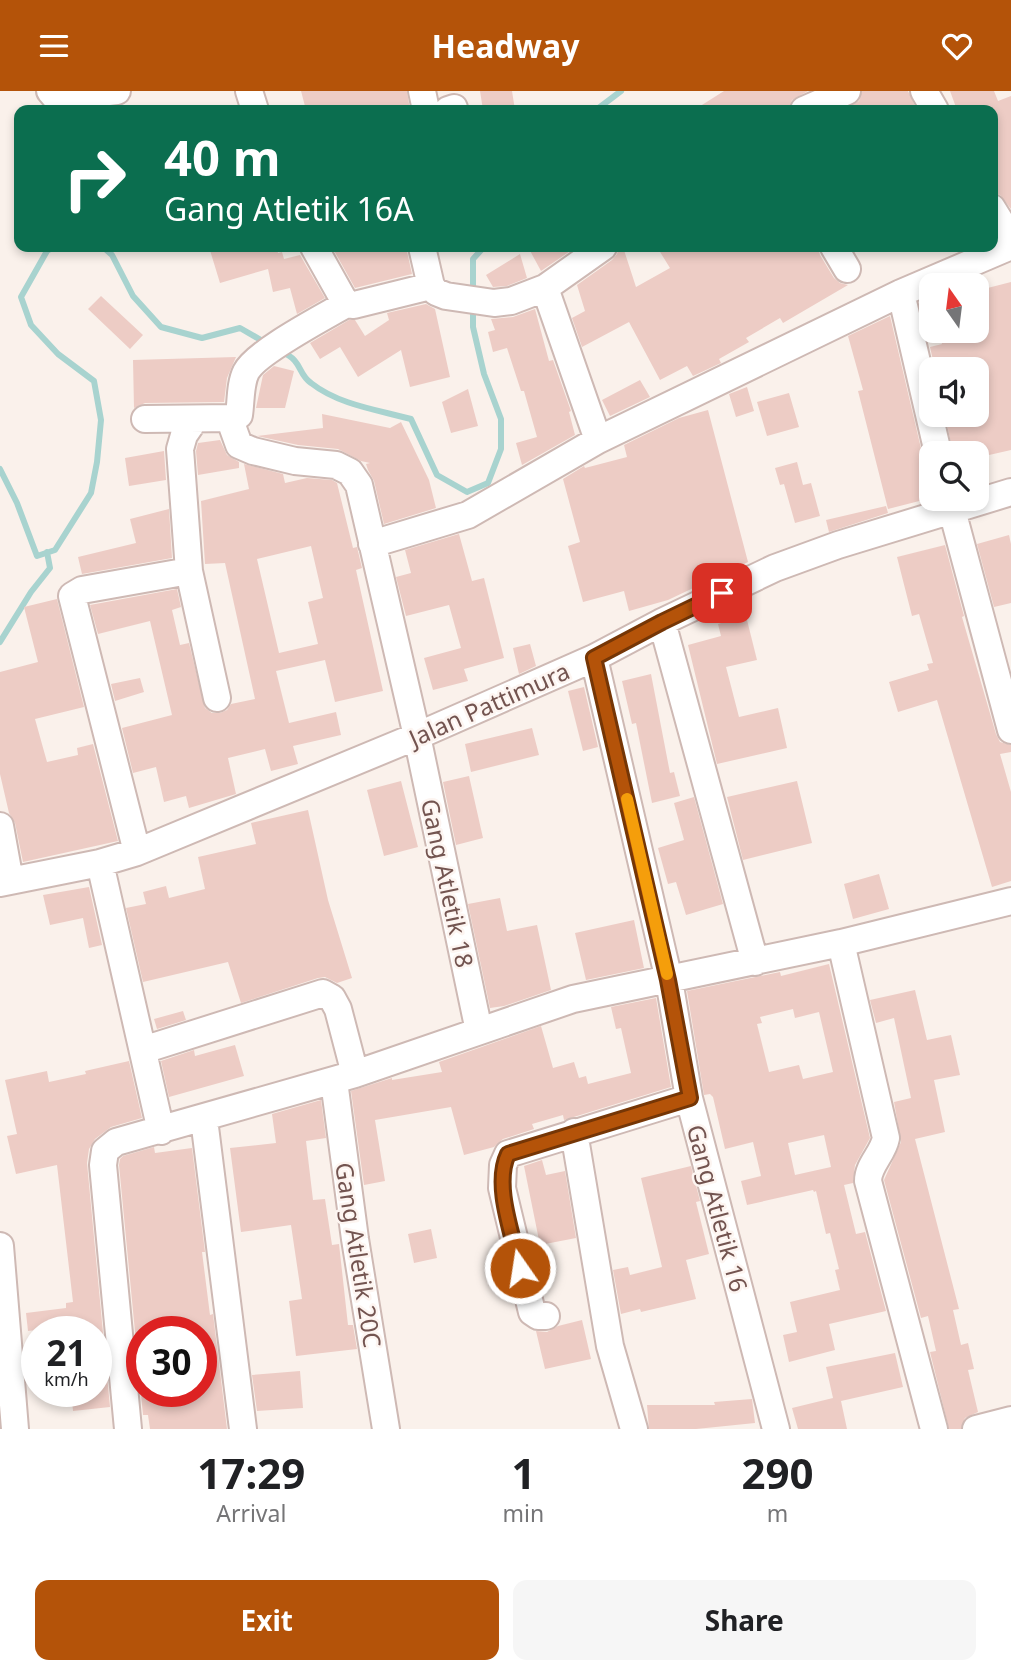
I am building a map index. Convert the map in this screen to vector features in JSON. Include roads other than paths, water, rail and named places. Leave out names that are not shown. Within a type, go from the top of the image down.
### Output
[{"type":"street","points":[[50,91],[55,98],[87,103],[117,91]]},
{"type":"street","points":[[815,105],[847,91]]},
{"type":"street","points":[[998,218],[1011,239]]},
{"type":"street","points":[[317,252],[346,304]]},
{"type":"street","points":[[424,252],[438,291]]},
{"type":"street","points":[[145,419],[230,420],[239,415],[244,375],[250,365],[346,304],[354,305],[438,291],[494,303],[511,301],[545,288],[596,252]]},
{"type":"street","points":[[372,544],[468,515],[598,440],[901,293],[997,252]]},
{"type":"street","points":[[545,288],[598,440]]},
{"type":"street","points":[[901,293],[935,441]]},
{"type":"street","points":[[195,419],[184,435],[180,449],[189,571],[217,698]]},
{"type":"street","name":"Gang Atletik 18","points":[[230,420],[239,445],[295,461],[336,465],[350,472],[359,485],[417,736],[479,1031]]},
{"type":"street","name":"Jalan Pattimura","points":[[989,496],[1011,492]]},
{"type":"street","name":"Jalan Pattimura","points":[[5,882],[100,863],[137,852],[417,736],[594,658],[775,568],[931,511]]},
{"type":"street","points":[[952,511],[1011,730]]},
{"type":"street","points":[[137,852],[72,596],[82,590],[189,571]]},
{"type":"street","points":[[662,622],[755,962]]},
{"type":"street","name":"Gang Atletik 16","points":[[594,658],[668,980],[690,1098],[776,1429]]},
{"type":"street","points":[[0,827],[5,882]]},
{"type":"street","points":[[100,863],[161,1131]]},
{"type":"street","points":[[128,1429],[103,1165],[105,1151],[116,1143],[344,1077],[573,999],[841,943],[1011,901]]},
{"type":"street","points":[[841,943],[886,1138],[880,1154],[868,1172],[868,1181],[934,1429]]},
{"type":"street","name":"Gang Atletik 20C","points":[[143,1050],[323,993],[332,998],[338,1009],[355,1239],[386,1429]]},
{"type":"street","points":[[546,1316],[538,1316],[529,1306],[502,1188],[503,1165],[508,1154],[690,1098]]},
{"type":"street","points":[[204,1119],[243,1429]]},
{"type":"street","points":[[574,1132],[610,1346],[634,1429]]},
{"type":"street","points":[[0,1246],[15,1429]]},
{"type":"street","points":[[976,1429],[1011,1420]]},
{"type":"waterway","points":[[603,105],[621,91]]},
{"type":"waterway","points":[[0,469],[17,503],[37,556],[55,550],[91,493],[101,420],[94,381],[58,354],[31,325],[21,297],[46,252]]},
{"type":"waterway","points":[[109,252],[133,296],[161,327],[202,338],[240,328],[266,343]]},
{"type":"waterway","points":[[473,293],[473,259],[479,252]]},
{"type":"waterway","points":[[282,352],[297,363],[311,383],[334,397],[411,419],[437,475],[467,492],[488,483],[501,449],[501,419],[484,374],[473,327],[473,307]]},
{"type":"waterway","points":[[0,642],[31,592],[50,568],[47,552]]}]
